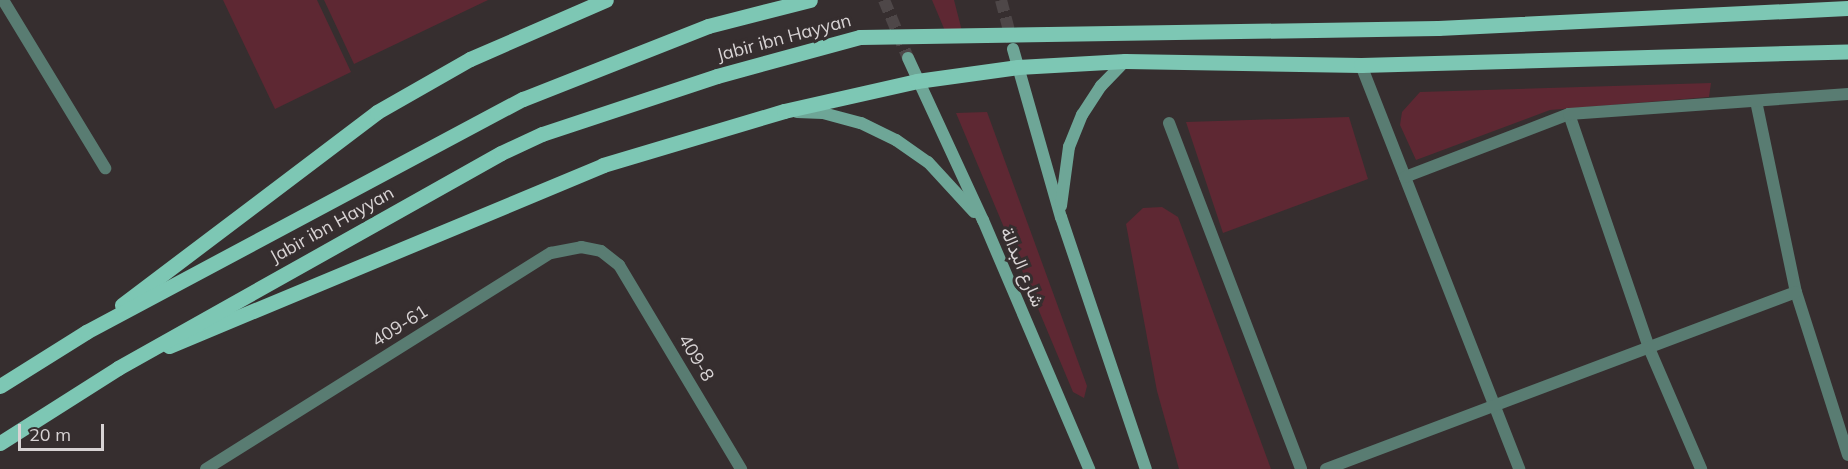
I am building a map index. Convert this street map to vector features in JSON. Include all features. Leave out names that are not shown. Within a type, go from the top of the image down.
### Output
[{"type":"main road","points":[[86,332],[376,112],[470,59],[606,0]]},
{"type":"main road","name":"Jabir ibn Hayyan","points":[[0,386],[86,332],[523,99],[708,26],[810,0]]},
{"type":"main road","name":"Jabir ibn Hayyan","points":[[0,442],[118,368],[501,153],[542,135],[717,76],[860,37],[1438,28],[1848,8]]},
{"type":"main road","points":[[1013,49],[1061,217],[1146,469]]},
{"type":"main road","points":[[118,368],[361,262],[603,165],[784,111],[917,81],[1018,67],[1125,61],[1361,65],[1848,51]]},
{"type":"main road","name":"شارع البدالة","points":[[908,58],[983,220],[1089,469]]},
{"type":"main road","points":[[1061,217],[1069,147],[1082,116],[1101,86],[1125,61]]},
{"type":"main road","points":[[784,111],[823,113],[861,123],[896,140],[928,162],[983,220]]},
{"type":"street","points":[[3,0],[105,168]]},
{"type":"street","points":[[1361,65],[1519,469]]},
{"type":"street","points":[[1404,177],[1569,114],[1848,94]]},
{"type":"street","points":[[1756,101],[1796,292],[1848,455]]},
{"type":"street","points":[[1569,114],[1649,348],[1701,469]]},
{"type":"street","points":[[1169,123],[1301,469]]},
{"type":"street","name":"409-61","points":[[206,469],[551,253],[581,247],[601,251],[619,265]]},
{"type":"street","name":"409-8","points":[[619,265],[741,469]]},
{"type":"street","points":[[1326,469],[1796,292]]},
{"type":"shaded area","points":[[223,0],[317,0],[351,72],[275,109]]},
{"type":"shaded area","points":[[324,0],[488,0],[354,64]]},
{"type":"shaded area","points":[[932,0],[954,0],[963,35],[948,38]]},
{"type":"shaded area","points":[[1711,83],[1709,97],[1550,110],[1416,160],[1400,125],[1402,112],[1420,92]]},
{"type":"shaded area","points":[[987,112],[1087,386],[1084,398],[1073,392],[956,113]]},
{"type":"shaded area","points":[[1349,117],[1368,179],[1223,233],[1186,122]]},
{"type":"shaded area","points":[[1162,207],[1178,217],[1271,469],[1179,469],[1157,391],[1126,224],[1143,208]]},
{"type":"tunnel","points":[[884,0],[908,58]]},
{"type":"tunnel","points":[[1001,0],[1012,42]]}]
